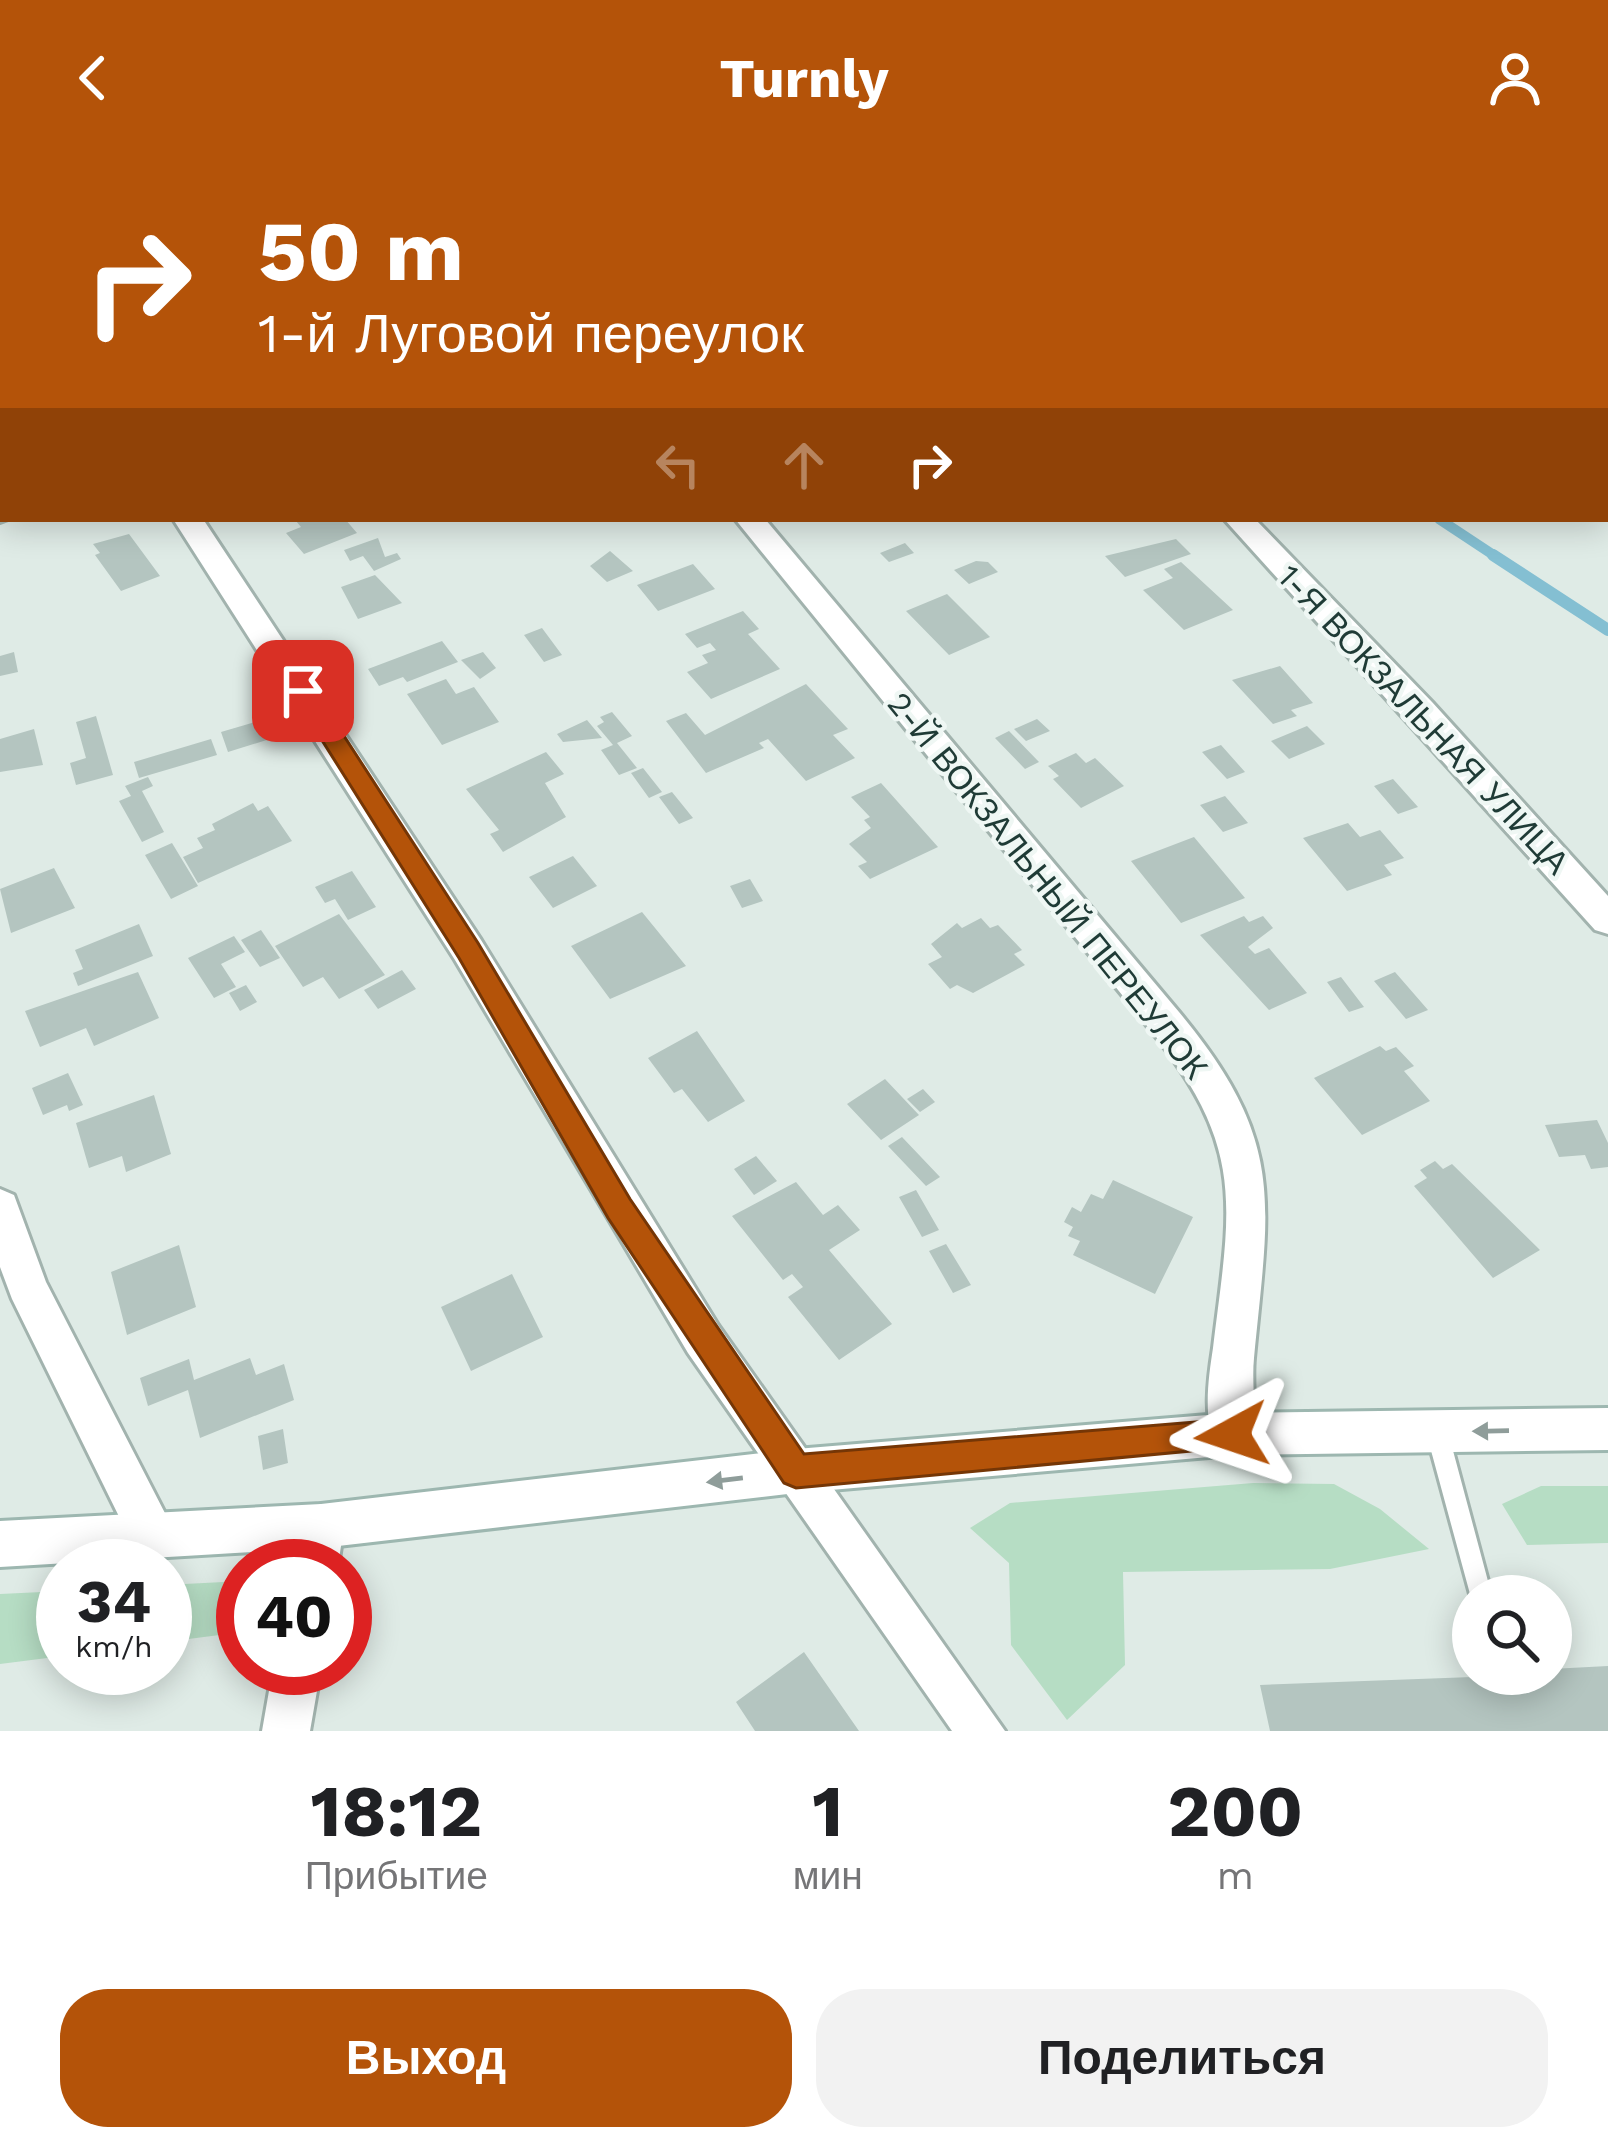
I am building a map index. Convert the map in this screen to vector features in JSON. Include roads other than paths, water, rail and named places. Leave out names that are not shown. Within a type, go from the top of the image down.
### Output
[{"type":"street","points":[[193,522],[468,950],[643,1246],[981,1731]]},
{"type":"street","name":"2-Й ВОКЗАЛЬНЫЙ ПЕРЕУЛОК","points":[[752,522],[1139,992],[1216,1096],[1239,1140],[1247,1178],[1249,1233],[1228,1366],[1232,1435]]},
{"type":"street","name":"1-Я ВОКЗАЛЬНАЯ УЛИЦА","points":[[1242,522],[1421,710],[1608,920]]},
{"type":"street","points":[[0,1208],[27,1286],[152,1535]]},
{"type":"street","points":[[363,1539],[796,1471],[1232,1435],[1608,1429]]},
{"type":"street","points":[[0,1544],[152,1535],[216,1539]]},
{"type":"street","points":[[286,1731],[292,1695]]},
{"type":"lane","points":[[1437,1432],[1474,1575]]},
{"type":"waterway","points":[[1444,522],[1498,558]]},
{"type":"waterway","points":[[1493,555],[1608,630]]}]
